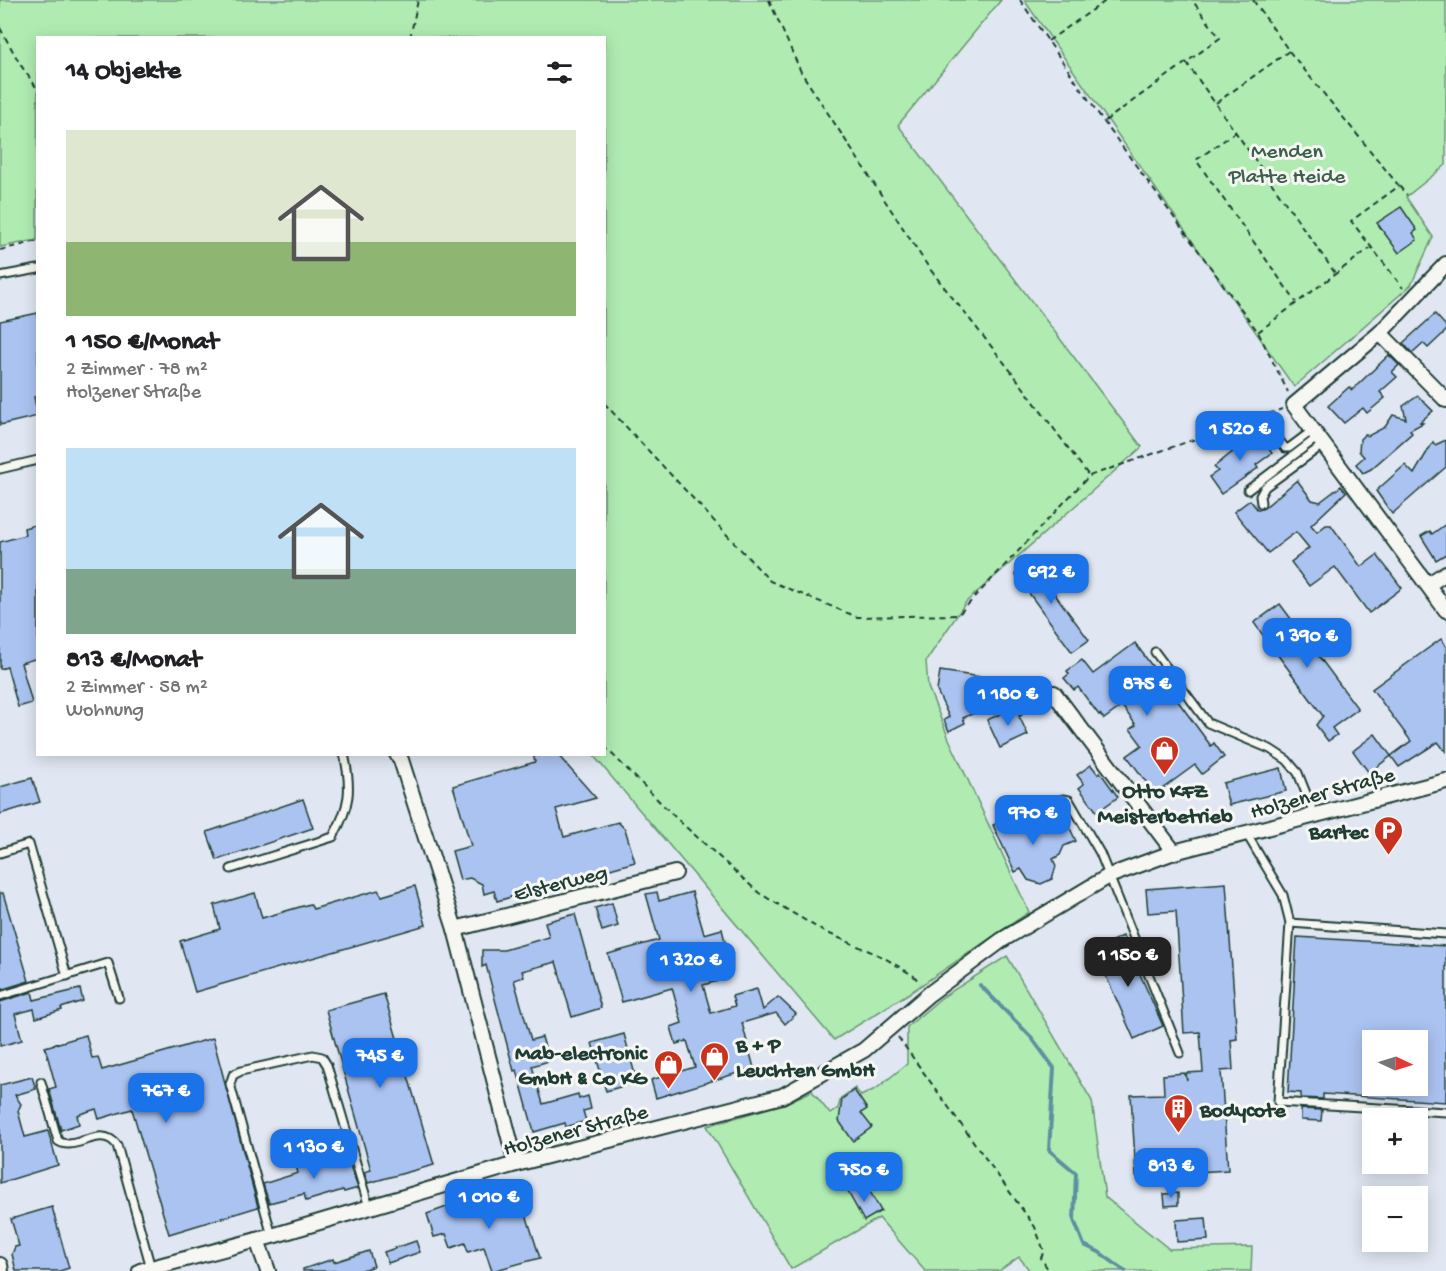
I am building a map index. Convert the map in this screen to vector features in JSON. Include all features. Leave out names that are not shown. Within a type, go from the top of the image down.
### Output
[{"type":"street","points":[[1446,264],[1380,333],[1294,405],[1446,610]]},
{"type":"street","points":[[1380,333],[1446,400]]},
{"type":"street","points":[[1429,585],[1446,573]]},
{"type":"street","points":[[1054,693],[1174,852]]},
{"type":"street","points":[[398,756],[401,760],[455,929],[516,1164]]},
{"type":"street","name":"Holzener Straße","points":[[146,1270],[272,1236],[516,1164],[782,1096],[864,1050],[929,994],[1002,940],[1109,876],[1174,852],[1446,781]]},
{"type":"street","name":"Elsterweg","points":[[455,929],[675,873]]},
{"type":"street","points":[[257,1240],[268,1271]]},
{"type":"street","points":[[0,1265],[2,1271]]},
{"type":"lane","points":[[0,276],[36,269]]},
{"type":"lane","points":[[1278,438],[1282,445],[1289,448],[1318,437]]},
{"type":"lane","points":[[1248,490],[1318,437]]},
{"type":"lane","points":[[1261,503],[1260,496],[1265,487],[1318,437]]},
{"type":"lane","points":[[0,469],[36,460]]},
{"type":"lane","points":[[1155,652],[1208,723],[1270,749],[1287,760],[1298,773],[1315,816]]},
{"type":"lane","points":[[231,869],[333,837],[343,819],[350,798],[349,776],[344,756]]},
{"type":"lane","points":[[1039,811],[1063,799],[1069,800],[1100,853],[1180,1053]]},
{"type":"lane","points":[[1246,833],[1283,895],[1290,923],[1278,1102],[1446,1112]]},
{"type":"lane","points":[[0,853],[29,844],[67,976]]},
{"type":"lane","points":[[1290,923],[1446,934]]},
{"type":"lane","points":[[0,996],[108,963],[119,998]]},
{"type":"lane","points":[[272,1236],[230,1084],[233,1075],[241,1071],[313,1055],[322,1057],[327,1065],[369,1207]]},
{"type":"lane","points":[[41,1082],[58,1141],[66,1144],[103,1136],[117,1145],[146,1270]]},
{"type":"path","points":[[410,36],[417,0]]},
{"type":"path","points":[[769,0],[801,72],[929,268],[1014,375],[1089,476]]},
{"type":"path","points":[[606,405],[770,581],[857,617],[958,615],[1089,476],[1294,405],[1258,332],[1104,122],[1020,0]]},
{"type":"path","points":[[1048,41],[1107,0]]},
{"type":"path","points":[[1104,122],[1220,38],[1192,0]]},
{"type":"path","points":[[1252,0],[1289,51],[1407,195]]},
{"type":"path","points":[[0,28],[36,87]]},
{"type":"path","points":[[1215,103],[1289,51]]},
{"type":"path","points":[[1186,62],[1335,273]]},
{"type":"path","points":[[1236,132],[1196,160],[1296,302]]},
{"type":"path","points":[[1399,186],[1351,221],[1413,300]]},
{"type":"path","points":[[0,250],[36,242]]},
{"type":"path","points":[[1258,332],[1370,248]]},
{"type":"path","points":[[606,748],[676,818],[759,893],[823,931],[891,962],[914,976],[929,994]]},
{"type":"path","points":[[891,1026],[1035,1227],[1044,1251],[1041,1258],[1048,1271]]},
{"type":"green space","points":[[0,0],[1001,0],[898,125],[1142,447],[966,602],[926,661],[928,687],[949,739],[1029,912],[914,990],[834,1040],[594,756],[606,756],[606,36],[36,36],[36,240],[0,247]]},
{"type":"green space","name":"Menden Platte Heide","points":[[1024,0],[1446,0],[1446,165],[1406,197],[1433,237],[1411,285],[1294,387]]},
{"type":"green space","points":[[1007,956],[1092,1101],[1105,1197],[1169,1249],[1252,1247],[1251,1271],[1030,1271],[1019,1257],[999,1271],[925,1271],[879,1218],[791,1269],[707,1126],[786,1103],[812,1091],[830,1114],[838,1108],[841,1098],[855,1088],[861,1096],[877,1088],[907,1064],[907,1027],[941,998]]},
{"type":"building","points":[[1401,207],[1417,230],[1413,233],[1417,240],[1399,253],[1377,223]]},
{"type":"building","points":[[36,313],[36,396],[34,397],[36,416],[0,425],[0,321]]},
{"type":"building","points":[[1435,314],[1446,326],[1446,331],[1428,348],[1423,343],[1412,353],[1403,343]]},
{"type":"building","points":[[1389,355],[1399,365],[1392,372],[1397,377],[1380,392],[1385,398],[1367,413],[1363,408],[1344,423],[1328,406],[1349,387],[1352,390]]},
{"type":"building","points":[[1418,396],[1433,411],[1420,422],[1423,423],[1410,430],[1412,433],[1371,469],[1363,473],[1356,464],[1364,457],[1359,451],[1360,439],[1365,434],[1368,436],[1385,427],[1393,415],[1406,419],[1403,406]]},
{"type":"building","points":[[1255,430],[1272,453],[1256,465],[1258,468],[1221,494],[1209,477],[1218,471],[1214,467],[1241,445],[1239,442]]},
{"type":"building","points":[[1446,440],[1446,467],[1392,514],[1376,491],[1405,465],[1414,474],[1433,442],[1435,445]]},
{"type":"building","points":[[1297,480],[1312,500],[1320,502],[1341,486],[1346,492],[1311,525],[1317,532],[1326,525],[1331,525],[1361,567],[1377,555],[1402,588],[1369,613],[1335,567],[1309,586],[1291,562],[1309,548],[1296,532],[1268,553],[1234,512],[1250,500],[1258,510],[1264,508]]},
{"type":"building","points":[[1446,524],[1446,554],[1436,560],[1421,536],[1430,531],[1432,534]]},
{"type":"building","points":[[36,525],[36,659],[21,663],[32,703],[18,707],[7,667],[0,669],[0,542],[25,535],[24,528]]},
{"type":"building","points":[[1029,560],[1037,571],[1042,568],[1053,582],[1048,585],[1089,640],[1072,652],[1015,574]]},
{"type":"building","points":[[1280,604],[1358,709],[1332,728],[1337,735],[1328,741],[1316,725],[1323,716],[1254,623]]},
{"type":"building","points":[[1441,639],[1446,646],[1446,752],[1438,742],[1399,767],[1391,756],[1411,741],[1372,689]]},
{"type":"building","points":[[1135,643],[1211,746],[1214,743],[1224,757],[1202,774],[1195,765],[1155,794],[1127,756],[1142,745],[1130,729],[1136,725],[1122,706],[1104,719],[1078,687],[1074,690],[1064,678],[1069,674],[1067,671],[1082,660],[1093,674]]},
{"type":"building","points":[[940,671],[987,678],[984,699],[987,707],[963,718],[965,723],[949,731],[944,720],[949,717],[937,691]]},
{"type":"building","points":[[1017,706],[1028,735],[1000,748],[987,720]]},
{"type":"building","points":[[1375,734],[1391,756],[1369,773],[1353,751]]},
{"type":"building","points":[[534,756],[559,756],[596,798],[556,809],[564,837],[618,822],[625,829],[635,862],[497,901],[494,891],[484,894],[482,884],[470,878],[460,880],[452,851],[471,846],[453,786],[535,762]]},
{"type":"building","points":[[1091,765],[1098,774],[1100,772],[1118,797],[1097,812],[1079,788],[1084,784],[1077,775]]},
{"type":"building","points":[[1281,768],[1286,791],[1229,805],[1223,783]]},
{"type":"building","points":[[32,778],[40,802],[0,814],[0,787]]},
{"type":"building","points":[[303,799],[313,828],[217,860],[207,832]]},
{"type":"building","points":[[1022,811],[1027,822],[1040,816],[1047,831],[1067,822],[1076,841],[1064,846],[1060,855],[1053,859],[1056,866],[1052,879],[1041,884],[1028,880],[1021,869],[1015,872],[993,825]]},
{"type":"building","points":[[1226,883],[1237,1039],[1231,1040],[1233,1070],[1221,1071],[1228,1170],[1136,1176],[1131,1095],[1164,1094],[1163,1075],[1184,1073],[1187,1080],[1186,1073],[1203,1072],[1200,1032],[1184,1033],[1176,911],[1148,913],[1146,889]]},
{"type":"building","points":[[415,886],[426,925],[195,992],[180,941],[220,929],[214,905],[255,893],[262,918],[310,904],[313,909],[378,890],[382,896]]},
{"type":"building","points":[[657,892],[659,901],[692,892],[704,934],[722,929],[727,950],[710,955],[718,981],[703,985],[711,1013],[735,1006],[732,996],[757,989],[763,1010],[778,997],[796,1014],[785,1024],[776,1013],[742,1023],[754,1068],[656,1098],[651,1080],[695,1067],[687,1041],[676,1044],[671,1027],[682,1023],[672,988],[622,1002],[608,954],[659,940],[646,894]]},
{"type":"building","points":[[0,893],[3,893],[29,981],[0,990]]},
{"type":"building","points":[[612,903],[618,926],[602,931],[595,908]]},
{"type":"building","points":[[575,914],[601,1008],[572,1017],[556,962],[522,971],[524,977],[514,980],[531,1040],[542,1037],[549,1061],[532,1066],[543,1104],[578,1094],[579,1099],[588,1096],[591,1109],[583,1111],[586,1121],[566,1127],[565,1123],[534,1132],[517,1070],[514,1071],[486,965],[482,967],[482,950],[504,950],[549,937],[545,922]]},
{"type":"building","points":[[1123,936],[1163,1026],[1134,1039],[1094,949]]},
{"type":"building","points":[[1297,937],[1446,946],[1446,1102],[1323,1094],[1323,1099],[1301,1098],[1301,1093],[1288,1092]]},
{"type":"building","points":[[80,989],[83,1001],[61,1008],[62,1010],[36,1018],[34,1009],[15,1014],[22,1040],[0,1046],[0,1002],[32,992],[34,1000]]},
{"type":"building","points":[[384,994],[434,1165],[368,1183],[364,1172],[371,1170],[326,1010]]},
{"type":"building","points":[[624,1034],[637,1082],[606,1091],[592,1043]]},
{"type":"building","points":[[86,1035],[92,1058],[98,1057],[102,1070],[213,1038],[258,1207],[169,1234],[132,1109],[99,1119],[96,1109],[77,1115],[79,1124],[61,1130],[49,1089],[56,1087],[45,1047]]},
{"type":"building","points":[[32,1077],[36,1089],[15,1095],[21,1104],[18,1111],[25,1137],[48,1131],[58,1165],[0,1183],[0,1085]]},
{"type":"building","points":[[854,1090],[867,1109],[861,1113],[872,1127],[853,1141],[839,1121],[842,1099]]},
{"type":"building","points":[[1301,1109],[1322,1110],[1321,1121],[1301,1120]]},
{"type":"building","points":[[345,1152],[358,1188],[306,1201],[304,1194],[269,1203],[263,1184],[298,1173],[296,1166]]},
{"type":"building","points":[[860,1185],[864,1193],[869,1190],[881,1211],[864,1221],[848,1192]]},
{"type":"building","points":[[1178,1193],[1178,1205],[1165,1206],[1164,1194]]},
{"type":"building","points":[[510,1194],[512,1200],[519,1198],[523,1205],[540,1258],[492,1271],[484,1247],[468,1252],[465,1243],[451,1248],[446,1234],[434,1237],[427,1214],[455,1204],[456,1209]]},
{"type":"building","points":[[52,1207],[69,1268],[60,1271],[16,1271],[12,1254],[15,1247],[19,1246],[11,1219]]},
{"type":"building","points":[[1206,1218],[1208,1240],[1177,1242],[1176,1220]]},
{"type":"building","points":[[416,1241],[420,1252],[388,1263],[384,1252]]},
{"type":"building","points":[[369,1251],[374,1266],[359,1271],[303,1271],[303,1269],[333,1259],[334,1262]]},
{"type":"waterway","points":[[980,985],[1032,1038],[1054,1068],[1049,1150],[1076,1173],[1074,1220],[1084,1245],[1099,1252],[1125,1271]]},
{"type":"place","name":"Otto KFZ Meisterbetrieb","points":[[1165,776]]},
{"type":"place","name":"Bartec","points":[[1389,856]]},
{"type":"place","name":"B + P Leuchten GmbH","points":[[715,1082]]},
{"type":"place","name":"Mab-electronic GmbH & Co KG","points":[[668,1090]]},
{"type":"place","name":"Bodycote","points":[[1179,1134]]}]
